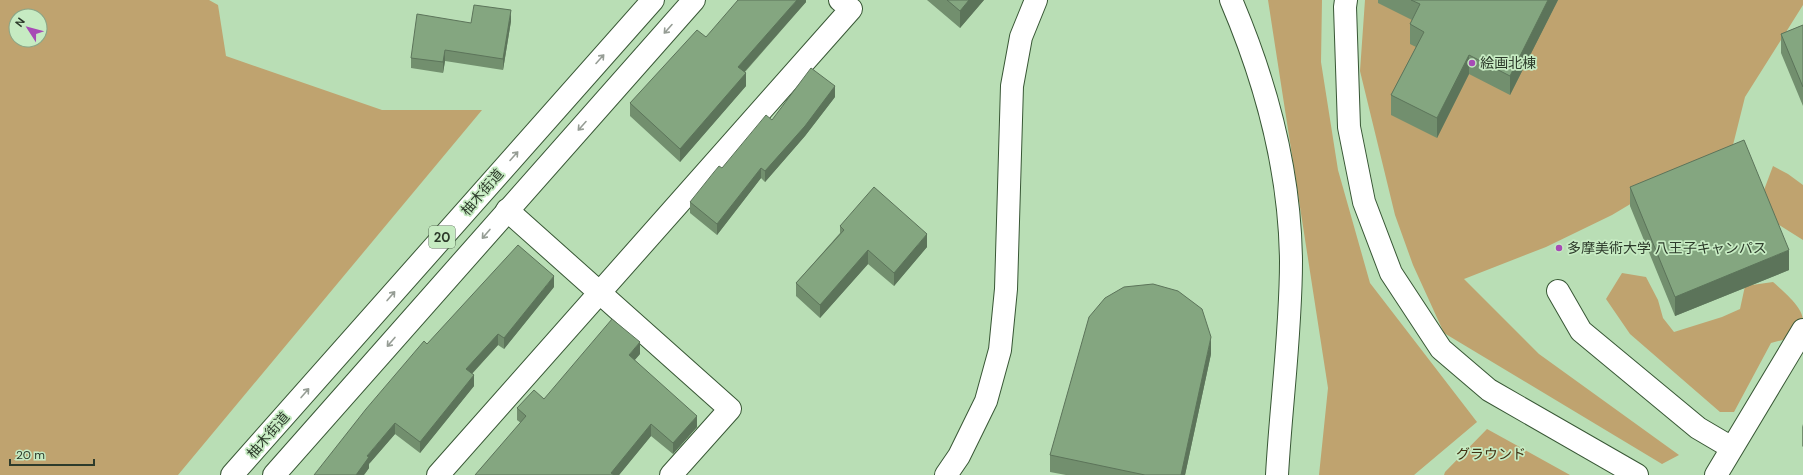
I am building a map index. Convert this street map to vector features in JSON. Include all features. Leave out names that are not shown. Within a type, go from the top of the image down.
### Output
[{"type":"street","name":"柚木街道","points":[[232,475],[653,0]]},
{"type":"street","name":"20","points":[[274,475],[694,0]]},
{"type":"street","points":[[438,475],[851,9],[840,0]]},
{"type":"street","points":[[946,475],[959,456],[986,401],[1000,350],[1006,289],[1012,86],[1021,37],[1036,0]]},
{"type":"street","points":[[1231,0],[1251,47],[1266,96],[1274,126],[1286,197],[1291,260],[1286,367],[1277,475]]},
{"type":"street","points":[[1346,0],[1349,127],[1364,202],[1392,272],[1441,349],[1489,390],[1637,475]]},
{"type":"street","points":[[507,210],[600,291],[730,409],[671,475]]},
{"type":"street","points":[[1558,291],[1581,331],[1698,428],[1732,448]]},
{"type":"street","points":[[1716,475],[1803,330]]},
{"type":"green space","points":[[0,0],[209,0],[218,5],[226,56],[382,110],[482,110],[178,475],[0,475]]},
{"type":"green space","points":[[1268,0],[1322,0],[1321,62],[1338,170],[1370,283],[1477,422],[1414,475],[1319,475],[1328,388]]},
{"type":"green space","points":[[1365,0],[1803,0],[1803,5],[1745,97],[1733,145],[1689,169],[1612,215],[1546,247],[1464,279],[1539,354],[1679,455],[1662,464],[1444,333],[1413,265],[1395,215],[1360,71]]},
{"type":"green space","points":[[1773,166],[1788,174],[1803,185],[1803,240],[1776,223],[1764,190]]},
{"type":"green space","points":[[1622,273],[1646,277],[1658,300],[1663,318],[1674,332],[1722,317],[1740,309],[1745,286],[1773,282],[1796,304],[1800,310],[1803,320],[1786,339],[1771,343],[1734,412],[1720,412],[1630,334],[1606,299]]},
{"type":"green space","name":"グラウンド","points":[[1487,429],[1570,475],[1444,475],[1445,472]]},
{"type":"building","points":[[738,0],[797,0],[738,67],[746,73],[680,149],[630,103],[697,30],[706,37]]},
{"type":"building","points":[[947,0],[969,0],[960,11]]},
{"type":"building","name":"絵画北棟","points":[[1411,0],[1548,0],[1510,76],[1469,55],[1437,118],[1391,95],[1424,32],[1410,24],[1420,4]]},
{"type":"building","points":[[474,5],[511,10],[503,59],[445,50],[443,62],[411,58],[417,14],[471,23]]},
{"type":"building","points":[[1803,25],[1803,87],[1781,34]]},
{"type":"building","points":[[811,68],[835,86],[805,126],[765,171],[761,168],[717,224],[690,202],[719,166],[722,168],[766,115],[772,120]]},
{"type":"building","points":[[1744,140],[1789,250],[1675,297],[1630,187]]},
{"type":"building","points":[[874,187],[927,234],[894,273],[868,250],[820,305],[796,283],[844,230],[840,226]]},
{"type":"building","points":[[518,245],[554,276],[504,338],[498,334],[466,369],[474,375],[420,442],[395,423],[367,456],[369,457],[356,475],[314,475],[366,409],[424,341],[427,344]]},
{"type":"building","points":[[1153,284],[1178,291],[1202,309],[1211,337],[1181,475],[1145,475],[1050,455],[1089,317],[1105,298],[1124,287]]},
{"type":"building","points":[[612,319],[640,342],[629,355],[697,416],[673,443],[651,424],[611,473],[614,475],[475,475],[526,416],[517,408],[534,390],[544,399]]},
{"type":"place","name":"絵画北棟","points":[[1472,63]]},
{"type":"place","name":"多摩美術大学 八王子キャンパス","points":[[1559,248]]}]
